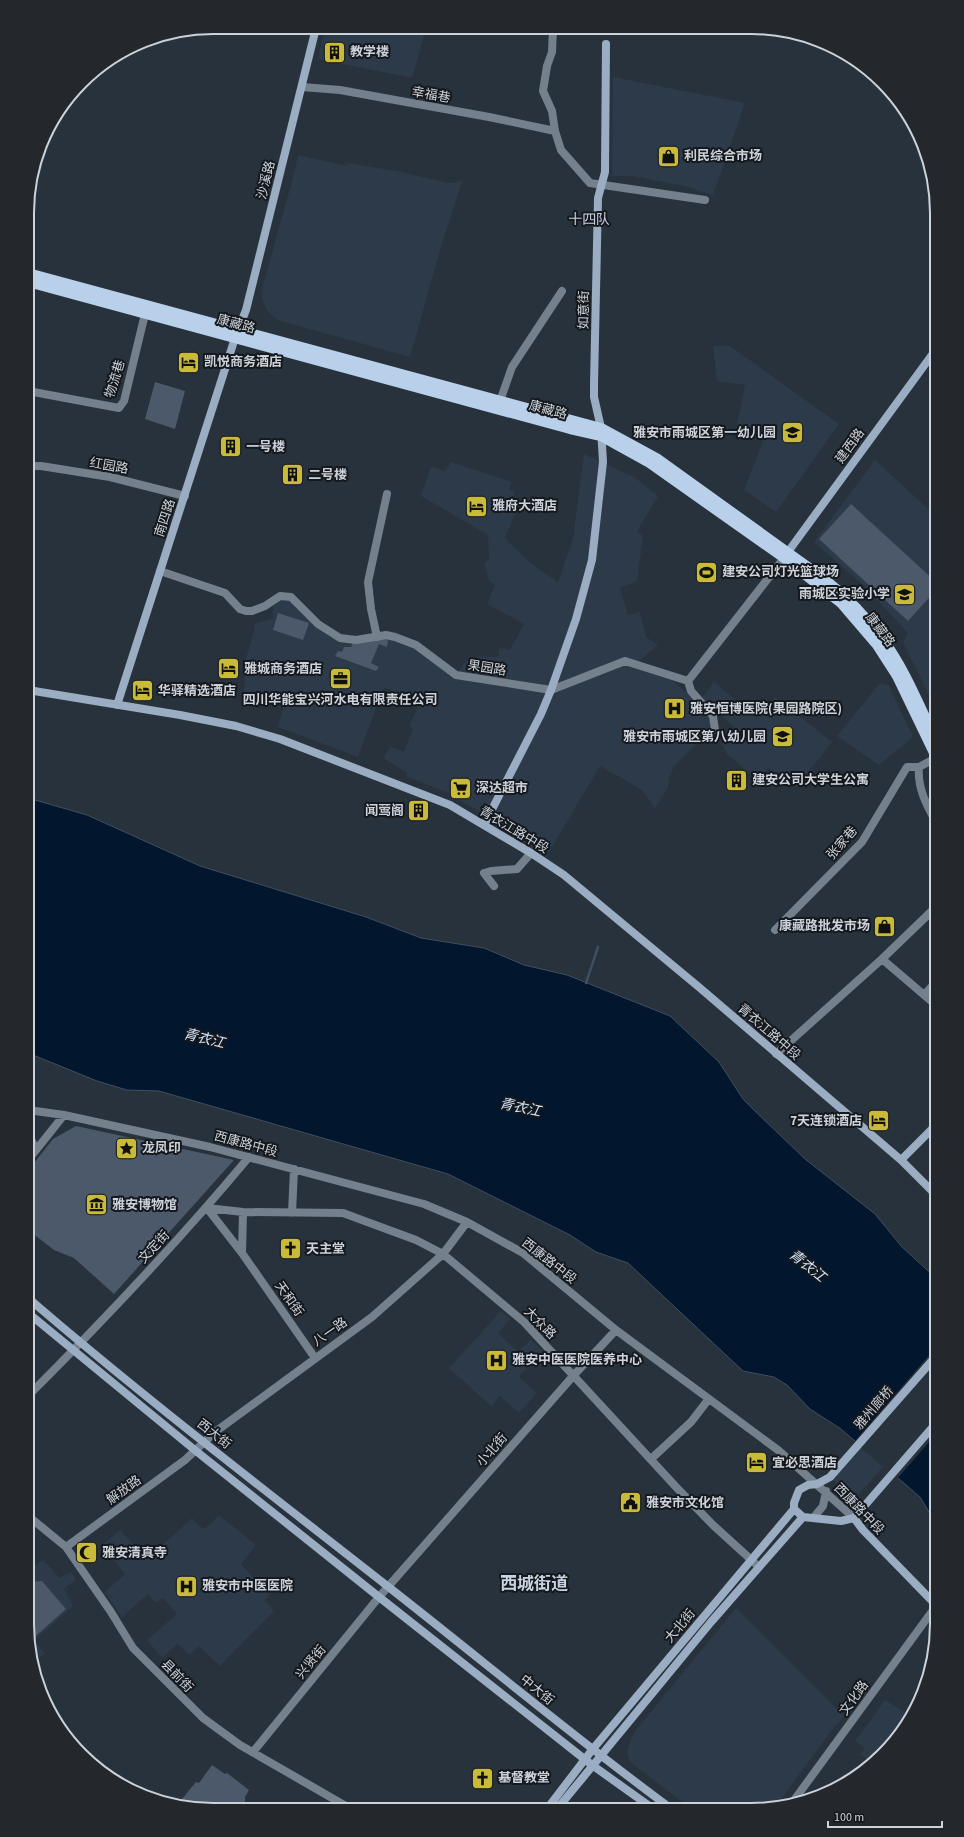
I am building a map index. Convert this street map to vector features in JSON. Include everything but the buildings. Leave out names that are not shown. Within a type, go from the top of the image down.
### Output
[{"type":"main road","name":"沙溪路","points":[[237,334],[246,310],[315,34]]},
{"type":"main road","name":"如意街","points":[[484,825],[551,690],[576,618],[592,560],[603,462],[601,432],[594,397],[594,384],[598,198],[605,172],[606,44]]},
{"type":"main road","name":"康藏路","points":[[34,275],[570,429],[601,432]]},
{"type":"main road","name":"康藏路","points":[[34,284],[145,314],[237,334],[500,401],[601,432],[834,587],[865,616],[885,642],[902,671],[930,728]]},
{"type":"main road","name":"南四路","points":[[117,705],[237,334]]},
{"type":"main road","name":"建西路","points":[[786,555],[930,358]]},
{"type":"main road","name":"康藏路","points":[[786,555],[841,603],[877,645],[897,676],[930,744]]},
{"type":"main road","name":"青衣江路中段","points":[[34,691],[236,726],[280,739],[435,799],[484,825],[531,853],[570,880],[901,1160],[930,1189]]},
{"type":"main road","points":[[901,1160],[930,1131]]},
{"type":"main road","name":"西大街","points":[[34,1303],[204,1443],[388,1587]]},
{"type":"main road","name":"西大街","points":[[34,1318],[196,1451],[586,1759]]},
{"type":"main road","name":"雅州廊桥","points":[[817,1484],[830,1477],[930,1363]]},
{"type":"main road","points":[[817,1484],[808,1485],[799,1490],[794,1503],[794,1509],[803,1517],[841,1521],[854,1518],[930,1430]]},
{"type":"main road","name":"大北街","points":[[552,1803],[592,1750],[794,1509]]},
{"type":"main road","name":"大北街","points":[[562,1803],[758,1566],[803,1517]]},
{"type":"main road","name":"西康路中段","points":[[854,1518],[863,1530],[930,1600]]},
{"type":"main road","name":"中大街","points":[[388,1587],[592,1750],[664,1803]]},
{"type":"main road","points":[[586,1759],[592,1765],[645,1803]]},
{"type":"street","points":[[553,34],[552,52],[547,66],[543,91],[552,111],[555,131],[561,150],[590,183],[705,200]]},
{"type":"street","name":"幸福巷","points":[[302,87],[340,90],[489,117],[555,131]]},
{"type":"street","points":[[500,401],[512,367],[562,291]]},
{"type":"street","name":"物流巷","points":[[34,391],[119,410],[124,401],[145,314]]},
{"type":"street","name":"红园路","points":[[34,466],[110,477],[185,496]]},
{"type":"street","points":[[377,637],[371,609],[368,582],[387,494]]},
{"type":"street","points":[[715,730],[713,716],[691,691],[688,681],[786,555]]},
{"type":"street","name":"果园路","points":[[160,571],[225,593],[240,609],[246,611],[252,611],[265,606],[280,596],[291,597],[318,624],[340,638],[356,640],[395,636],[416,645],[456,675],[551,690],[625,662],[688,681]]},
{"type":"street","name":"张家巷","points":[[775,930],[862,842],[903,771],[907,767],[919,767],[930,762]]},
{"type":"street","points":[[919,767],[918,778],[922,787],[922,797],[930,811]]},
{"type":"street","points":[[494,886],[484,873],[517,869],[531,853]]},
{"type":"street","points":[[776,1054],[882,959],[930,913]]},
{"type":"street","points":[[882,959],[930,1000]]},
{"type":"street","points":[[924,994],[930,988]]},
{"type":"street","name":"西康路中段","points":[[34,1111],[64,1115],[250,1157],[424,1204],[466,1222],[522,1253],[616,1330],[708,1400],[778,1450],[826,1491],[854,1518]]},
{"type":"street","points":[[34,1152],[64,1115]]},
{"type":"street","points":[[34,1146],[36,1150]]},
{"type":"street","name":"文定街","points":[[34,1390],[81,1343],[207,1208],[250,1157]]},
{"type":"street","points":[[292,1213],[294,1169]]},
{"type":"street","name":"大众路","points":[[207,1208],[243,1212],[343,1213],[416,1240],[443,1254],[524,1322],[713,1525],[758,1566]]},
{"type":"street","name":"天和街","points":[[207,1208],[242,1253],[315,1358]]},
{"type":"street","points":[[242,1253],[243,1212]]},
{"type":"street","name":"八一路","points":[[196,1451],[215,1432],[372,1317],[443,1254],[466,1222]]},
{"type":"street","name":"小北街","points":[[388,1587],[574,1375],[616,1330]]},
{"type":"street","points":[[651,1458],[691,1422],[708,1400]]},
{"type":"street","name":"解放路","points":[[66,1547],[196,1451]]},
{"type":"street","points":[[814,1517],[823,1506],[826,1491]]},
{"type":"street","name":"县前街","points":[[34,1520],[53,1534],[66,1547],[111,1612],[133,1648],[203,1718],[240,1745],[341,1803]]},
{"type":"street","name":"兴贤街","points":[[253,1752],[388,1587]]},
{"type":"street","name":"文化路","points":[[796,1797],[930,1614]]},
{"type":"shaded area","points":[[324,34],[424,34],[412,78],[318,59]]},
{"type":"shaded area","name":"利民综合市场","points":[[613,77],[745,103],[713,195],[685,186],[632,176],[612,176]]},
{"type":"shaded area","points":[[298,155],[347,166],[348,163],[397,171],[448,183],[462,181],[441,247],[410,357],[281,321],[274,318],[266,309],[262,298],[263,285]]},
{"type":"shaded area","name":"雅安市雨城区第一幼儿园","points":[[713,346],[730,346],[839,424],[776,512],[744,490],[763,441],[737,424],[745,385],[717,381]]},
{"type":"shaded area","points":[[155,382],[185,391],[175,429],[145,419]]},
{"type":"shaded area","points":[[584,454],[634,477],[658,496],[637,531],[643,536],[637,581],[620,588],[628,615],[640,612],[646,637],[658,645],[632,667],[673,681],[691,697],[709,718],[712,729],[675,765],[669,777],[668,788],[655,808],[642,790],[600,766],[549,852],[446,792],[406,776],[407,773],[383,758],[390,747],[404,751],[413,729],[409,726],[419,705],[384,687],[358,757],[278,727],[284,704],[274,697],[244,699],[245,662],[255,623],[273,619],[273,606],[280,600],[289,599],[297,605],[313,625],[341,641],[386,638],[415,647],[452,678],[456,675],[465,662],[478,657],[499,657],[499,648],[510,650],[524,624],[487,604],[495,585],[489,581],[484,563],[489,559],[488,535],[421,496],[431,466],[445,471],[451,462],[512,482],[509,490],[515,492],[511,504],[518,507],[505,538],[530,563],[558,582],[573,539]]},
{"type":"shaded area","name":"雨城区实验小学","points":[[875,460],[930,511],[930,698],[903,642],[908,633],[862,584],[814,542]]},
{"type":"shaded area","points":[[851,504],[930,576],[930,597],[908,621],[819,539]]},
{"type":"shaded area","points":[[278,613],[309,623],[303,640],[273,630]]},
{"type":"shaded area","points":[[386,638],[388,641],[387,647],[379,644],[371,663],[379,667],[376,671],[335,656],[338,651],[342,652],[344,647],[351,647],[353,642]]},
{"type":"shaded area","name":"雅安市雨城区第八幼儿园","points":[[714,682],[757,718],[775,697],[832,742],[796,788],[768,768],[758,780],[726,753],[722,744],[726,740],[731,744],[740,733],[702,698]]},
{"type":"shaded area","points":[[880,683],[889,686],[913,737],[879,765],[837,736]]},
{"type":"shaded area","points":[[76,1126],[234,1160],[114,1294],[74,1258],[54,1250],[34,1234],[34,1163],[53,1139]]},
{"type":"shaded area","name":"雅安中医医院医养中心","points":[[501,1311],[510,1319],[498,1333],[518,1352],[530,1340],[543,1351],[519,1377],[537,1393],[519,1413],[500,1396],[491,1406],[449,1368]]},
{"type":"shaded area","points":[[930,1368],[930,1412],[855,1499],[833,1480]]},
{"type":"shaded area","name":"雅安市中医医院","points":[[219,1515],[256,1545],[241,1564],[269,1595],[265,1601],[274,1611],[220,1666],[199,1646],[190,1655],[177,1644],[162,1658],[147,1640],[177,1614],[163,1598],[156,1603],[148,1594],[122,1617],[105,1592],[125,1574],[102,1545],[120,1530],[147,1559],[192,1518],[202,1529],[207,1527]]},
{"type":"shaded area","points":[[43,1560],[60,1578],[71,1572],[76,1579],[64,1589],[73,1606],[35,1640],[34,1636],[34,1566]]},
{"type":"shaded area","points":[[42,1581],[66,1609],[34,1637],[34,1636],[34,1582]]},
{"type":"shaded area","points":[[736,1608],[844,1716],[780,1800],[763,1803],[684,1803],[630,1762],[628,1748],[636,1730]]},
{"type":"shaded area","points":[[35,1642],[45,1654],[37,1659]]},
{"type":"shaded area","points":[[885,1700],[906,1713],[886,1742],[868,1760],[860,1755],[865,1748],[855,1741]]},
{"type":"shaded area","points":[[212,1765],[225,1774],[227,1773],[249,1790],[245,1797],[245,1803],[201,1803],[181,1800],[196,1782],[199,1783]]},
{"type":"water","name":"青衣江","points":[[34,800],[87,815],[200,866],[366,917],[421,938],[484,948],[524,965],[567,975],[670,1016],[719,1062],[743,1099],[758,1114],[805,1159],[875,1214],[902,1247],[930,1273],[930,1513],[920,1497],[841,1429],[810,1409],[787,1385],[774,1377],[743,1371],[628,1263],[596,1252],[570,1235],[448,1174],[159,1091],[127,1090],[97,1081],[34,1055]]},
{"type":"pier","points":[[930,1354],[930,1441],[897,1479],[854,1442]]},
{"type":"waterway","points":[[586,983],[598,947]]},
{"type":"place","name":"教学楼","points":[[334,52]]},
{"type":"place","name":"利民综合市场","points":[[669,156]]},
{"type":"place","name":"凯悦商务酒店","points":[[189,362]]},
{"type":"place","name":"雅安市雨城区第一幼儿园","points":[[792,433]]},
{"type":"place","name":"一号楼","points":[[230,447]]},
{"type":"place","name":"二号楼","points":[[293,475]]},
{"type":"place","name":"雅府大酒店","points":[[476,506]]},
{"type":"place","name":"建安公司灯光篮球场","points":[[707,572]]},
{"type":"place","name":"雨城区实验小学","points":[[905,594]]},
{"type":"place","name":"雅城商务酒店","points":[[228,669]]},
{"type":"place","name":"四川华能宝兴河水电有限责任公司","points":[[340,678]]},
{"type":"place","name":"华驿精选酒店","points":[[143,691]]},
{"type":"place","name":"雅安恒博医院(果园路院区)","points":[[675,709]]},
{"type":"place","name":"雅安市雨城区第八幼儿园","points":[[782,737]]},
{"type":"place","name":"建安公司大学生公寓","points":[[736,780]]},
{"type":"place","name":"深达超市","points":[[460,788]]},
{"type":"place","name":"闻莺阁","points":[[419,811]]},
{"type":"place","name":"康藏路批发市场","points":[[885,926]]},
{"type":"place","name":"7天连锁酒店","points":[[878,1121]]},
{"type":"place","name":"龙凤印","points":[[126,1148]]},
{"type":"place","name":"雅安博物馆","points":[[96,1205]]},
{"type":"place","name":"天主堂","points":[[290,1249]]},
{"type":"place","name":"雅安中医医院医养中心","points":[[496,1360]]},
{"type":"place","name":"宜必思酒店","points":[[756,1463]]},
{"type":"place","name":"雅安市文化馆","points":[[630,1503]]},
{"type":"place","name":"雅安清真寺","points":[[86,1553]]},
{"type":"place","name":"雅安市中医医院","points":[[186,1586]]},
{"type":"place","name":"基督教堂","points":[[483,1778]]},
{"type":"district","name":"十四队","points":[[589,220]]},
{"type":"district","name":"西城街道","points":[[534,1584]]}]
